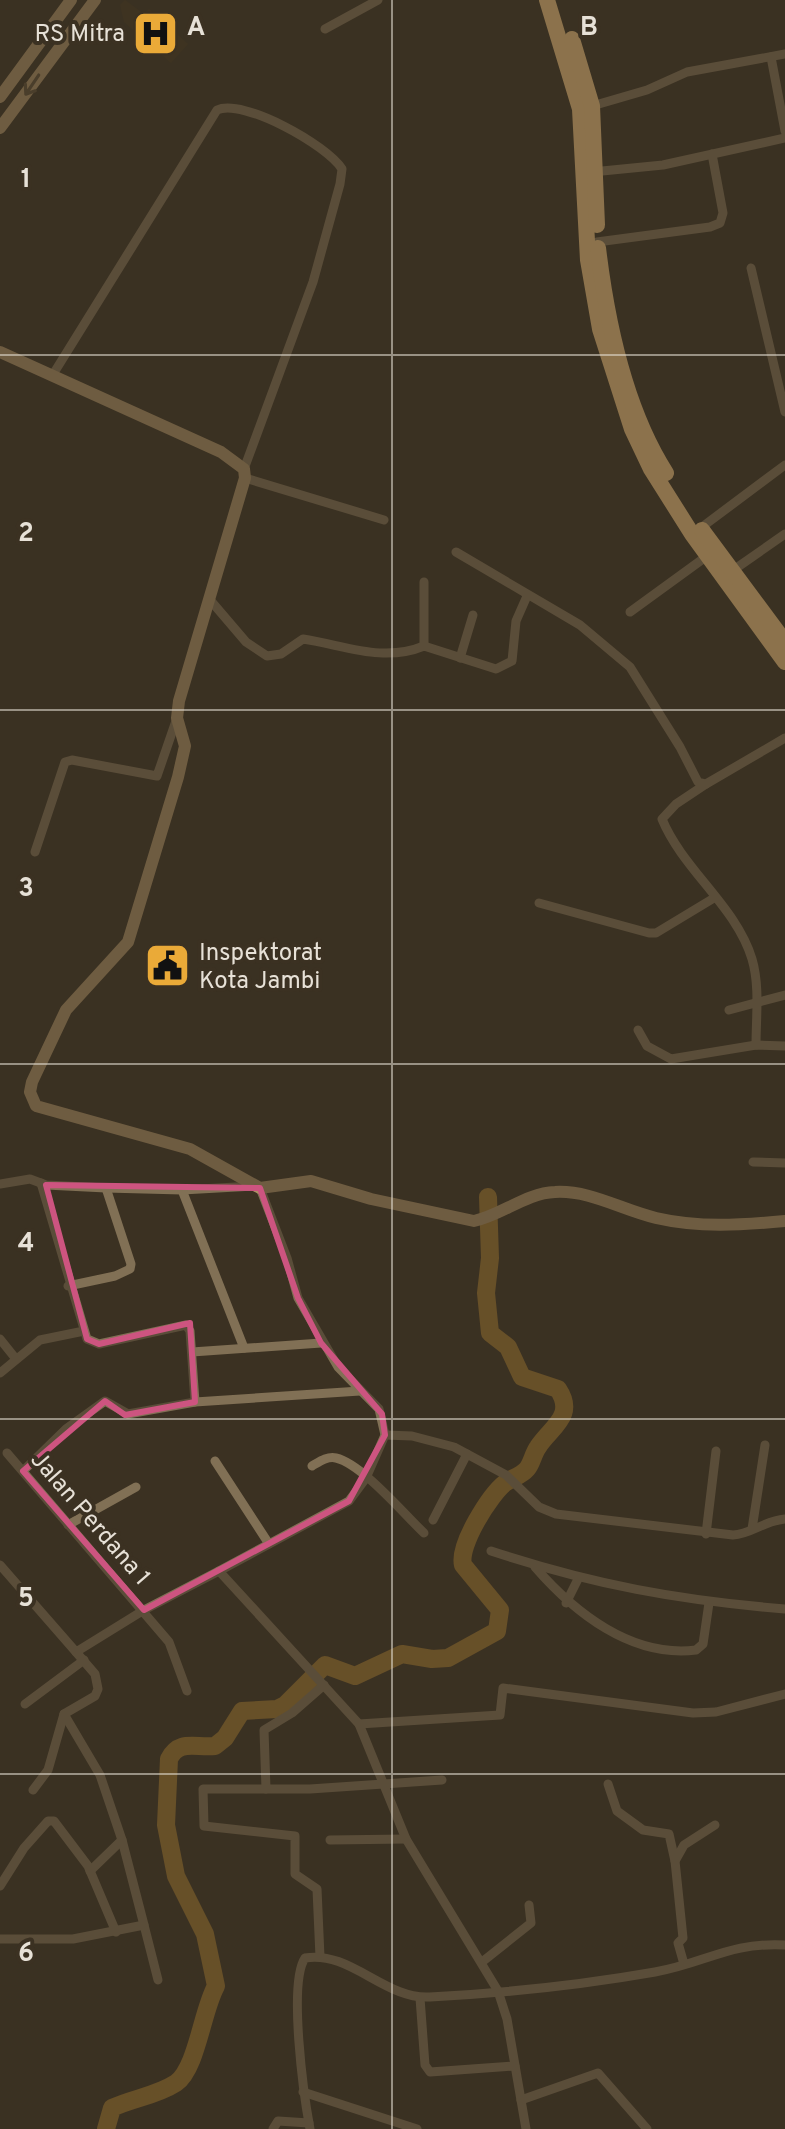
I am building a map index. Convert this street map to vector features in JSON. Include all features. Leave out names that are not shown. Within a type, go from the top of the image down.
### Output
[{"type":"highway","points":[[547,0],[580,109],[590,172]]},
{"type":"highway","points":[[559,0],[592,106],[590,172],[595,253],[609,364],[632,429],[651,469],[785,642]]},
{"type":"highway","points":[[696,531],[707,556],[785,662]]},
{"type":"street","points":[[0,97],[71,0]]},
{"type":"street","points":[[325,29],[378,0]]},
{"type":"street","points":[[0,128],[89,2]]},
{"type":"street","points":[[592,106],[669,83],[687,72],[785,54]]},
{"type":"street","points":[[771,57],[785,131]]},
{"type":"street","points":[[35,852],[65,762],[72,760],[157,776],[211,601],[244,473],[313,282],[342,169],[318,143],[237,106],[217,110],[52,376]]},
{"type":"street","points":[[590,172],[663,165],[785,138]]},
{"type":"street","points":[[595,253],[720,223],[723,213],[712,154]]},
{"type":"street","points":[[751,268],[780,368],[785,412]]},
{"type":"street","points":[[0,352],[221,452],[244,473],[384,520]]},
{"type":"street","points":[[696,531],[782,466],[785,456]]},
{"type":"street","points":[[732,571],[785,534]]},
{"type":"street","points":[[456,552],[580,625],[630,667],[698,782],[706,784]]},
{"type":"street","points":[[630,612],[707,556]]},
{"type":"street","points":[[424,582],[424,646]]},
{"type":"street","points":[[211,601],[246,642],[267,656],[281,654],[303,639],[339,644],[380,655],[410,652],[424,646],[496,669],[512,661],[516,621],[527,596]]},
{"type":"street","points":[[460,658],[473,615]]},
{"type":"street","points":[[76,1652],[144,1610],[340,1509],[366,1478],[385,1435],[379,1409],[321,1343],[298,1298],[287,1258],[257,1187],[228,1167],[190,1149],[44,1111],[32,1101],[32,1082],[66,1010],[128,942],[185,746],[177,718]]},
{"type":"street","points":[[756,1045],[752,959],[662,819],[676,804],[706,784],[785,738]]},
{"type":"street","points":[[539,903],[656,933],[714,898]]},
{"type":"street","points":[[729,1010],[785,995]]},
{"type":"street","points":[[638,1030],[647,1046],[671,1059],[756,1045],[785,1046]]},
{"type":"street","points":[[753,1162],[785,1163]]},
{"type":"street","points":[[0,1184],[30,1179],[41,1183],[106,1188],[182,1190],[311,1181],[371,1199],[474,1221],[489,1218],[535,1196],[566,1191],[658,1218],[697,1224],[785,1221]]},
{"type":"street","points":[[41,1183],[68,1286],[87,1339],[99,1344],[186,1325],[190,1331],[195,1402]]},
{"type":"street","points":[[68,1286],[115,1276],[130,1269],[106,1188]]},
{"type":"street","points":[[182,1190],[244,1348]]},
{"type":"street","points":[[0,1373],[40,1340],[84,1331]]},
{"type":"street","points":[[0,1339],[16,1359]]},
{"type":"street","points":[[192,1352],[321,1343]]},
{"type":"street","points":[[23,1471],[66,1429],[105,1401],[125,1414],[195,1402],[360,1391]]},
{"type":"street","points":[[385,1435],[438,1440],[506,1475],[539,1507],[556,1514],[706,1534],[739,1535],[764,1522],[785,1519]]},
{"type":"street","points":[[752,1529],[765,1445]]},
{"type":"street","points":[[706,1534],[716,1451]]},
{"type":"street","name":"Jalan Perdana 1","points":[[7,1453],[144,1610],[176,1655],[187,1691]]},
{"type":"street","points":[[433,1520],[467,1454]]},
{"type":"street","points":[[312,1466],[335,1458],[366,1478],[424,1533]]},
{"type":"street","points":[[215,1461],[269,1544]]},
{"type":"street","points":[[68,1525],[136,1487]]},
{"type":"street","points":[[491,1551],[578,1579],[709,1603],[785,1609]]},
{"type":"street","points":[[532,1564],[566,1603],[628,1640],[691,1651],[703,1644],[709,1603]]},
{"type":"street","points":[[0,1565],[84,1660],[98,1681],[95,1696],[64,1714],[48,1770],[33,1790]]},
{"type":"street","points":[[219,1571],[359,1724],[406,1839],[498,1991],[526,2129]]},
{"type":"street","points":[[566,1603],[578,1579]]},
{"type":"street","points":[[25,1704],[84,1660]]},
{"type":"street","points":[[266,1789],[264,1730],[292,1713],[322,1683]]},
{"type":"street","points":[[359,1724],[500,1715],[503,1688],[693,1713],[716,1712],[785,1694]]},
{"type":"street","points":[[64,1714],[100,1775],[122,1840],[158,1980]]},
{"type":"street","points":[[320,1957],[317,1889],[295,1874],[295,1836],[207,1828],[203,1824],[205,1787],[266,1789],[442,1780]]},
{"type":"street","points":[[608,1784],[617,1811],[643,1830],[669,1834],[683,1938],[678,1943],[684,1964]]},
{"type":"street","points":[[0,1886],[24,1848],[48,1821],[58,1823],[90,1871],[116,1932]]},
{"type":"street","points":[[675,1861],[684,1845],[715,1825]]},
{"type":"street","points":[[330,1840],[406,1839]]},
{"type":"street","points":[[90,1871],[122,1840]]},
{"type":"street","points":[[482,1962],[531,1923],[529,1905]]},
{"type":"street","points":[[0,1939],[73,1939],[144,1925]]},
{"type":"street","points":[[273,2129],[273,2124],[278,2121],[309,2126],[303,2092],[300,1972],[305,1958],[339,1961],[420,1998],[657,1972],[735,1946],[785,1945]]},
{"type":"street","points":[[420,1998],[425,2065],[430,2072],[515,2066]]},
{"type":"street","points":[[521,2100],[598,2073],[647,2129]]},
{"type":"street","points":[[303,2092],[417,2129]]},
{"type":"highlighted area","points":[[46,1185],[260,1188],[298,1298],[321,1343],[382,1414],[385,1435],[349,1501],[144,1610],[23,1471],[105,1401],[125,1415],[195,1402],[190,1323],[99,1344],[87,1339]]},
{"type":"shaded area","name":"RS Mitra","points":[[125,0],[144,14],[149,9],[188,44],[171,63],[124,22],[120,5]]},
{"type":"waterway","points":[[106,2129],[112,2108],[161,2091],[183,2076],[216,1986],[205,1934],[176,1876],[166,1825],[169,1759],[173,1753],[188,1746],[215,1746],[225,1738],[242,1711],[277,1709],[285,1705],[325,1665],[355,1676],[402,1654],[448,1658],[497,1631],[500,1610],[463,1565],[465,1545],[491,1498],[505,1483],[527,1469],[538,1447],[560,1421],[564,1407],[558,1389],[522,1377],[508,1347],[490,1333],[486,1293],[490,1258],[488,1197]]},
{"type":"place","name":"RS Mitra","points":[[156,33]]},
{"type":"place","name":"Inspektorat Kota Jambi","points":[[168,966]]}]
